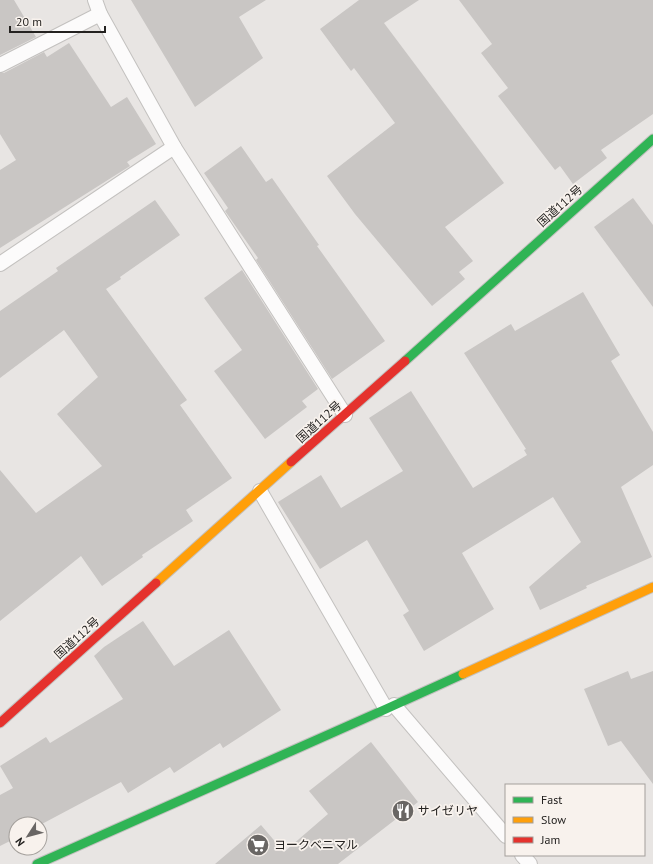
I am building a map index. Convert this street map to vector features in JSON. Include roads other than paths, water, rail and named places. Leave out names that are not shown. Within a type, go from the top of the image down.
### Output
[{"type":"main road","name":"国道112号","points":[[0,723],[653,139]]},
{"type":"main road","points":[[37,864],[390,707],[653,587]]},
{"type":"lane","points":[[95,0],[100,14],[174,147],[345,415]]},
{"type":"lane","points":[[0,65],[100,14]]},
{"type":"lane","points":[[0,264],[174,147]]},
{"type":"lane","points":[[260,491],[390,707],[505,835]]},
{"type":"lane","points":[[523,856],[530,864]]},
{"type":"place","name":"サイゼリヤ","points":[[403,811]]},
{"type":"place","name":"ヨークベニマル","points":[[258,845]]}]
